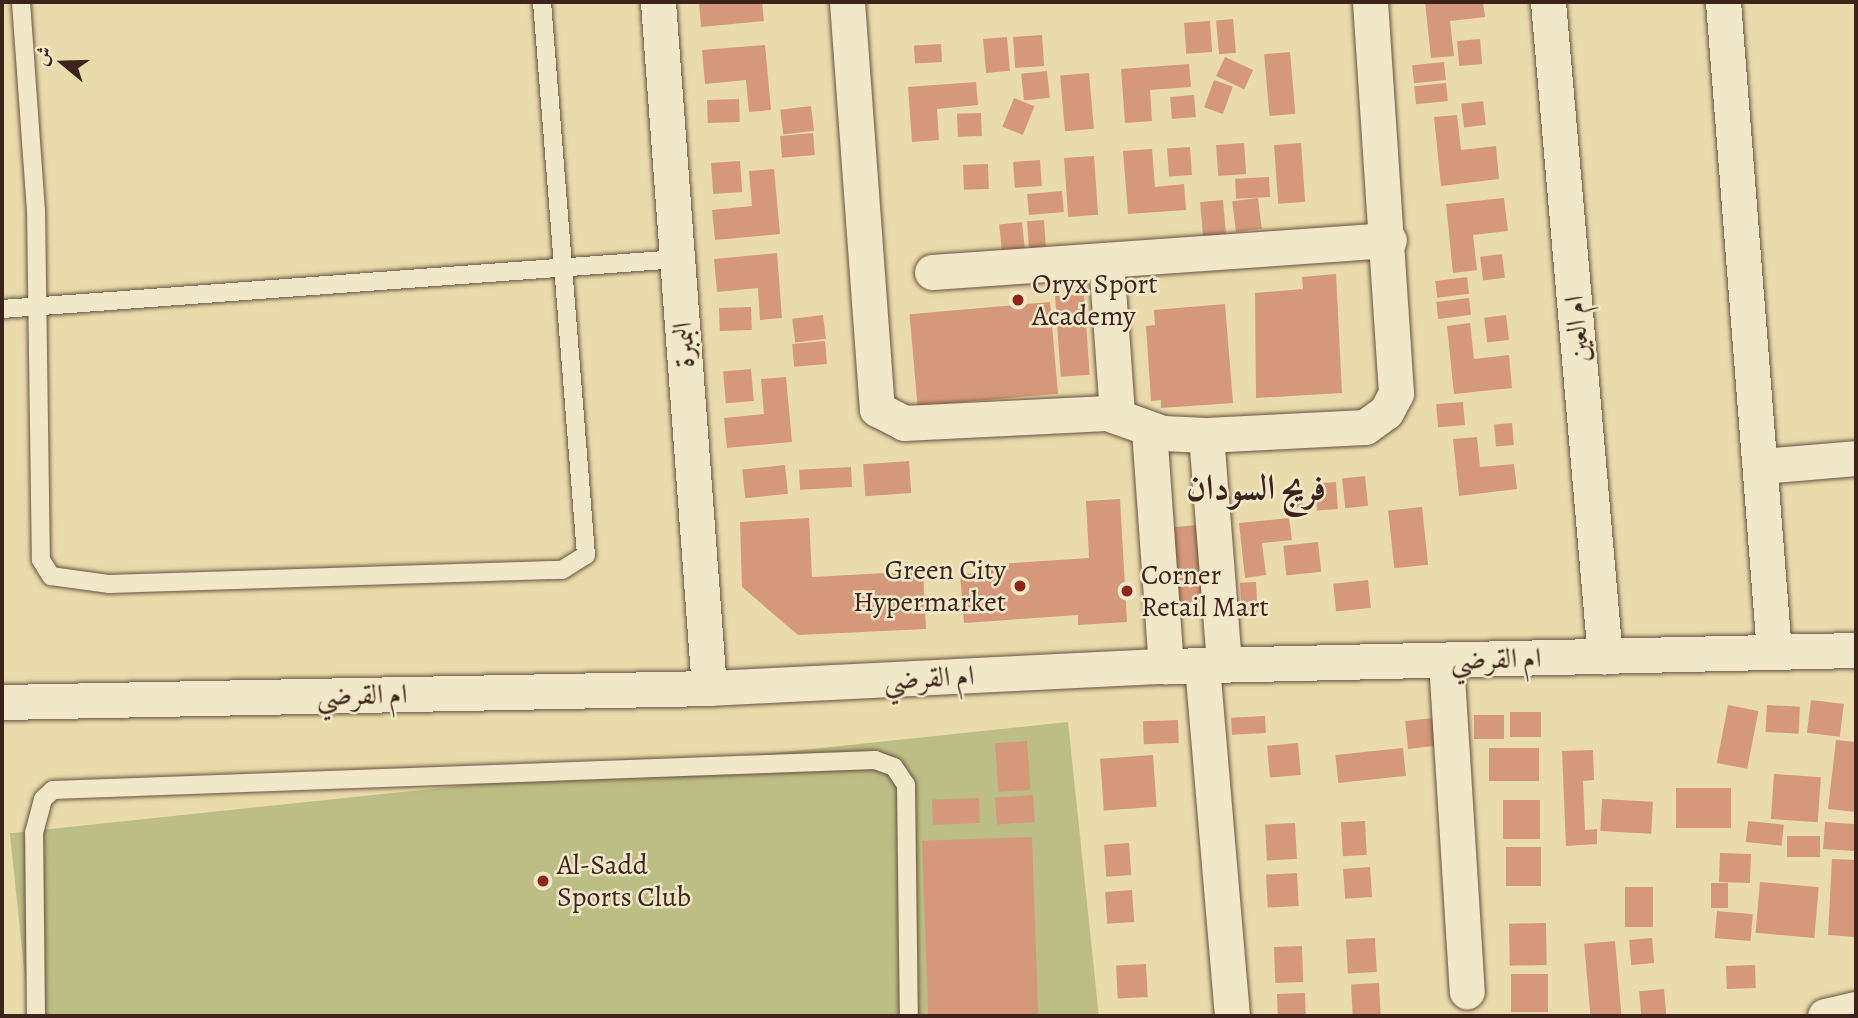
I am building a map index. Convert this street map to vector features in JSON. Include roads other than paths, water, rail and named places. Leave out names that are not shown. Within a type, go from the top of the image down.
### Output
[{"type":"street","name":"البمبرة","points":[[658,2],[709,688]]},
{"type":"street","points":[[856,2],[877,409],[904,423],[1116,415],[1149,430],[1206,435],[1365,427],[1386,412],[1397,382],[1390,240],[1370,2]]},
{"type":"street","name":"ام العين","points":[[1548,2],[1605,657]]},
{"type":"street","points":[[1723,2],[1774,652]]},
{"type":"street","points":[[932,272],[1390,240]]},
{"type":"street","points":[[1106,260],[1116,415]]},
{"type":"street","points":[[1149,430],[1166,666]]},
{"type":"street","points":[[1206,435],[1213,665],[1232,1016]]},
{"type":"street","points":[[1761,466],[1856,458]]},
{"type":"street","name":"ام القرضي","points":[[2,702],[709,688],[1166,666],[1856,650]]},
{"type":"street","points":[[1447,661],[1467,991]]},
{"type":"street","points":[[1825,1016],[1856,1009]]},
{"type":"lane","points":[[21,2],[37,306],[41,560],[51,576],[108,584],[562,570],[580,563],[588,545],[542,2]]},
{"type":"lane","points":[[2,309],[678,259]]},
{"type":"lane","points":[[36,1016],[34,833],[43,799],[53,790],[875,760],[894,767],[905,785],[909,1016]]},
{"type":"place","name":"Oryx Sport Academy","points":[[1018,300]]},
{"type":"place","name":"Green City Hypermarket","points":[[1020,586]]},
{"type":"place","name":"Corner Retail Mart","points":[[1127,591]]},
{"type":"place","name":"Al-Sadd Sports Club","points":[[543,881]]},
{"type":"district","name":"فريج السودان","points":[[1256,487]]}]
